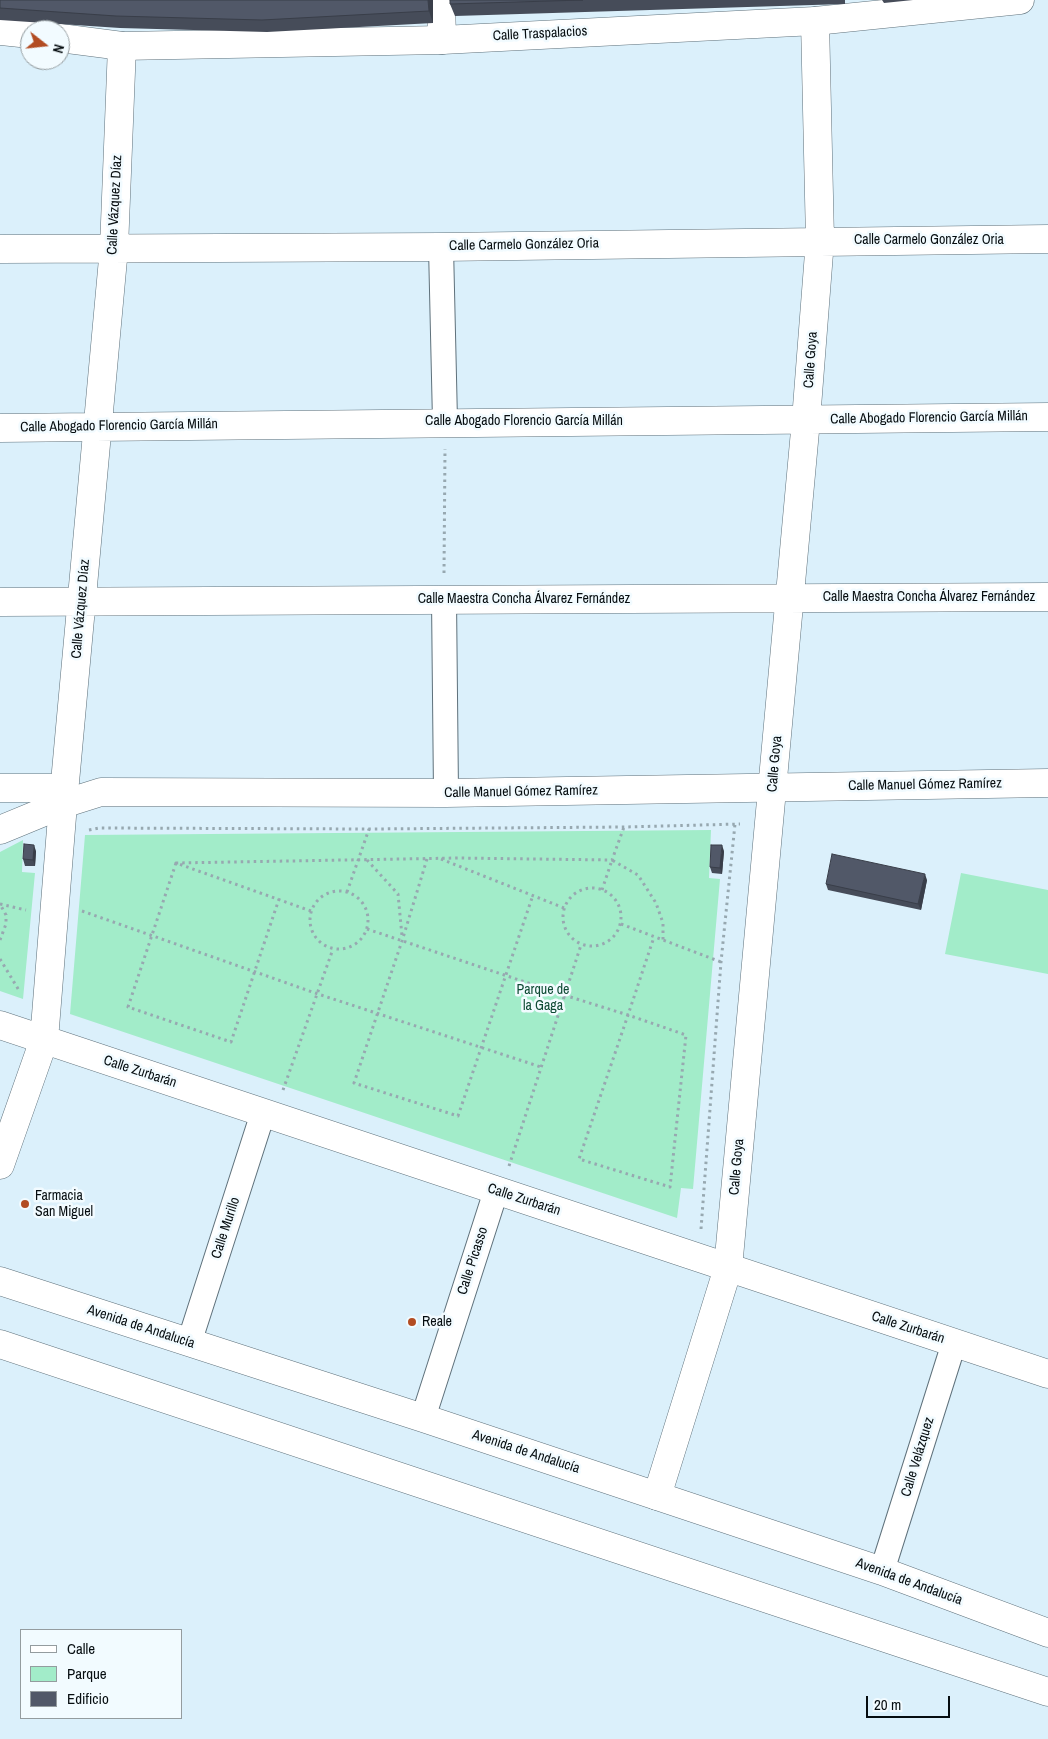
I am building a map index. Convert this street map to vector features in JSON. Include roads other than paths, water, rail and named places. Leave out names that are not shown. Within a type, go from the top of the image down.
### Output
[{"type":"main road","points":[[442,0],[442,40]]},
{"type":"main road","name":"Calle Traspalacios","points":[[70,39],[122,46],[442,40],[815,21],[868,8],[1020,0]]},
{"type":"main road","name":"Calle Goya","points":[[657,1496],[728,1268],[806,420],[820,240],[815,21]]},
{"type":"main road","points":[[0,31],[20,33]]},
{"type":"main road","name":"Calle Vázquez Díaz","points":[[0,1164],[44,1040],[63,796],[114,248],[122,46]]},
{"type":"main road","name":"Calle Carmelo González Oria","points":[[0,249],[441,247],[820,240],[1048,239]]},
{"type":"main road","name":"Calle Abogado Florencio García Millán","points":[[0,428],[445,421],[1048,417]]},
{"type":"main road","name":"Calle Maestra Concha Álvarez Fernández","points":[[0,602],[1048,597]]},
{"type":"main road","name":"Calle Manuel Gómez Ramírez","points":[[0,830],[63,796],[101,792],[446,793],[1048,783]]},
{"type":"main road","points":[[0,788],[63,796]]},
{"type":"main road","name":"Calle Zurbarán","points":[[0,1025],[44,1040],[272,1104],[502,1181],[693,1256],[1048,1374]]},
{"type":"main road","name":"Avenida de Andalucía","points":[[0,1281],[423,1418],[882,1571],[1048,1633]]},
{"type":"main road","points":[[0,1344],[1048,1692]]},
{"type":"street","points":[[441,247],[445,421]]},
{"type":"street","points":[[444,599],[446,793]]},
{"type":"street","name":"Calle Murillo","points":[[189,1342],[272,1104]]},
{"type":"street","name":"Calle Picasso","points":[[423,1418],[502,1181]]},
{"type":"street","name":"Calle Velázquez","points":[[882,1571],[954,1343]]},
{"type":"place","name":"Farmacia San Miguel","points":[[25,1204]]},
{"type":"place","name":"Reale","points":[[412,1322]]},
{"type":"park label","name":"Parque de la Gaga","points":[[543,998]]}]
